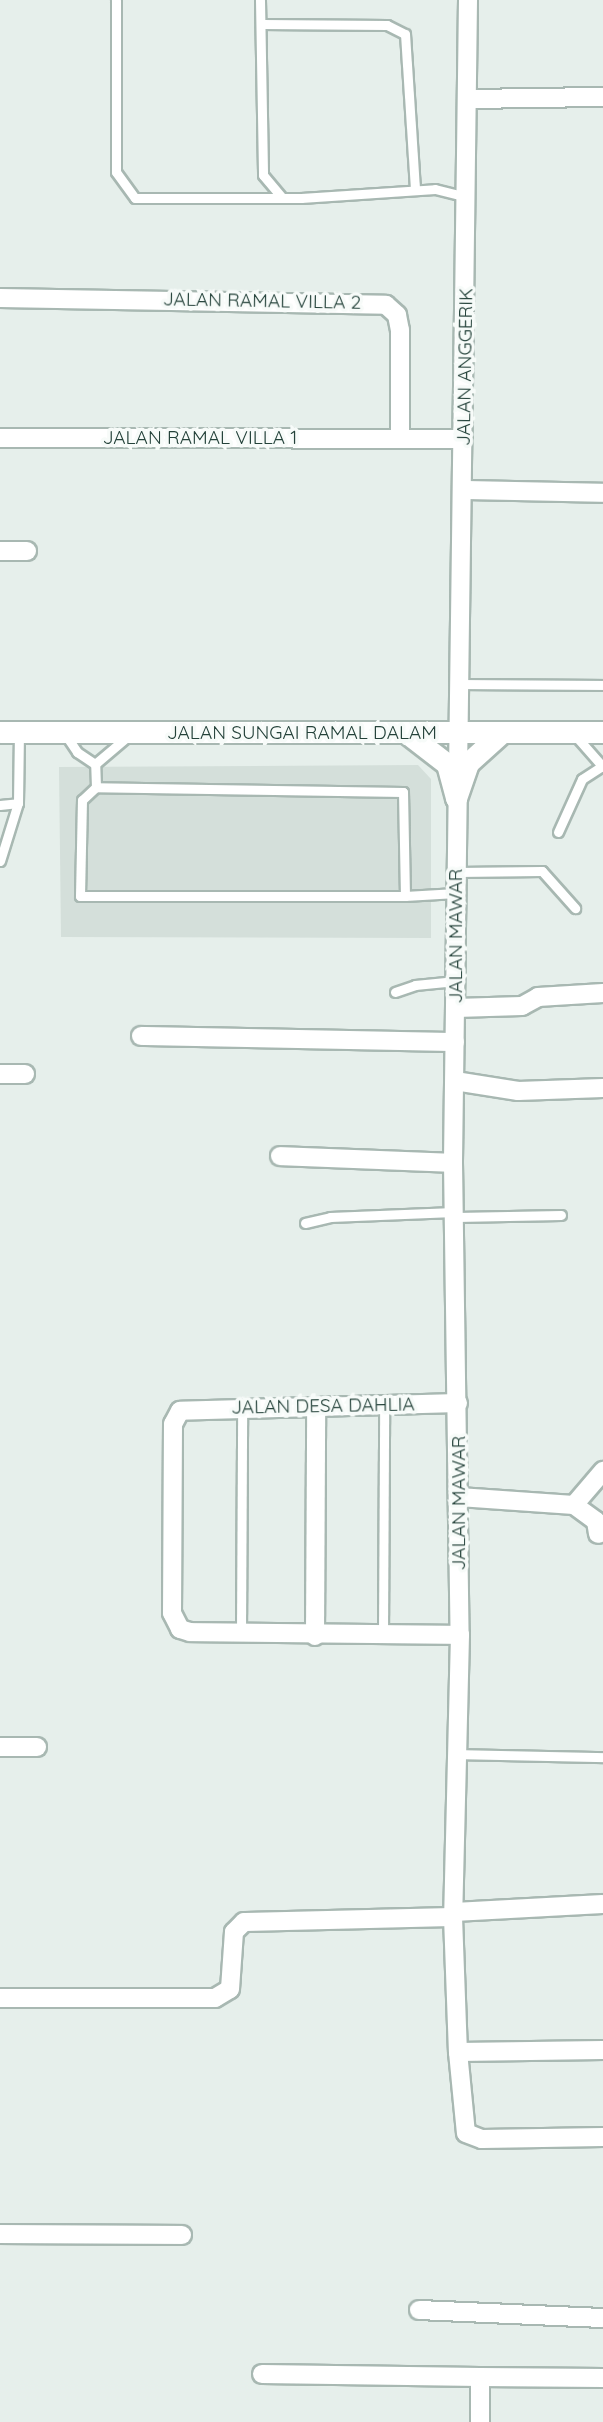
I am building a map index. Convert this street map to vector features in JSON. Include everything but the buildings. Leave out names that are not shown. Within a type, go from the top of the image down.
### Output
[{"type":"street","name":"JALAN ANGGERIK","points":[[460,733],[470,99],[468,0]]},
{"type":"street","points":[[470,99],[603,97]]},
{"type":"street","name":"JALAN RAMAL VILLA 2","points":[[0,298],[386,305],[397,315],[400,330],[400,438]]},
{"type":"street","name":"JALAN RAMAL VILLA 1","points":[[0,438],[463,439]]},
{"type":"street","points":[[463,490],[603,493]]},
{"type":"street","points":[[0,551],[27,551]]},
{"type":"street","name":"JALAN SUNGAI RAMAL DALAM","points":[[10,732],[603,732]]},
{"type":"street","name":"JALAN MAWAR","points":[[460,733],[456,798],[453,1163],[456,1214],[460,1635],[453,1914],[458,2052],[466,2133],[482,2139],[603,2137]]},
{"type":"street","points":[[408,734],[447,764],[456,798]]},
{"type":"street","points":[[456,798],[468,763],[500,734]]},
{"type":"street","points":[[456,1008],[522,1006],[538,997],[603,993]]},
{"type":"street","points":[[141,1036],[455,1042]]},
{"type":"street","points":[[0,1074],[25,1074]]},
{"type":"street","points":[[455,1082],[518,1091],[603,1088]]},
{"type":"street","points":[[280,1156],[453,1163]]},
{"type":"street","name":"JALAN DESA DAHLIA","points":[[241,1634],[190,1632],[180,1629],[172,1613],[173,1424],[176,1416],[187,1409],[458,1403]]},
{"type":"street","points":[[315,1636],[316,1407]]},
{"type":"street","points":[[574,1505],[603,1471]]},
{"type":"street","points":[[459,1497],[574,1505],[596,1521],[598,1534]]},
{"type":"street","points":[[241,1634],[460,1635]]},
{"type":"street","points":[[0,1747],[37,1747]]},
{"type":"street","points":[[0,1998],[215,1998],[230,1989],[234,1932],[244,1922],[603,1905]]},
{"type":"street","points":[[458,2052],[603,2050]]},
{"type":"street","points":[[0,2234],[182,2235]]},
{"type":"street","points":[[419,2310],[603,2318]]},
{"type":"street","points":[[262,2374],[603,2378]]},
{"type":"street","points":[[480,2376],[480,2422]]},
{"type":"lane","points":[[116,0],[116,172],[135,198],[282,198],[415,190],[468,197]]},
{"type":"lane","points":[[260,0],[263,176],[282,198]]},
{"type":"lane","points":[[262,24],[387,24],[405,34],[415,190]]},
{"type":"lane","points":[[461,684],[603,685]]},
{"type":"lane","points":[[0,861],[18,803],[10,732]]},
{"type":"lane","points":[[64,733],[78,752],[95,764]]},
{"type":"lane","points":[[95,764],[133,733]]},
{"type":"lane","points":[[558,832],[582,779],[603,767],[573,733]]},
{"type":"lane","points":[[95,764],[96,787]]},
{"type":"lane","points":[[405,896],[403,792],[96,787],[82,800],[80,896],[405,896],[456,893]]},
{"type":"lane","points":[[0,805],[18,803]]},
{"type":"lane","points":[[457,872],[542,871],[575,908]]},
{"type":"lane","points":[[395,992],[415,985],[456,981]]},
{"type":"lane","points":[[305,1223],[330,1217],[561,1214]]},
{"type":"lane","points":[[383,1635],[384,1405]]},
{"type":"lane","points":[[241,1634],[242,1409]]},
{"type":"lane","points":[[457,1754],[603,1757]]},
{"type":"shaded area","points":[[418,765],[431,779],[431,938],[61,937],[59,767]]}]
